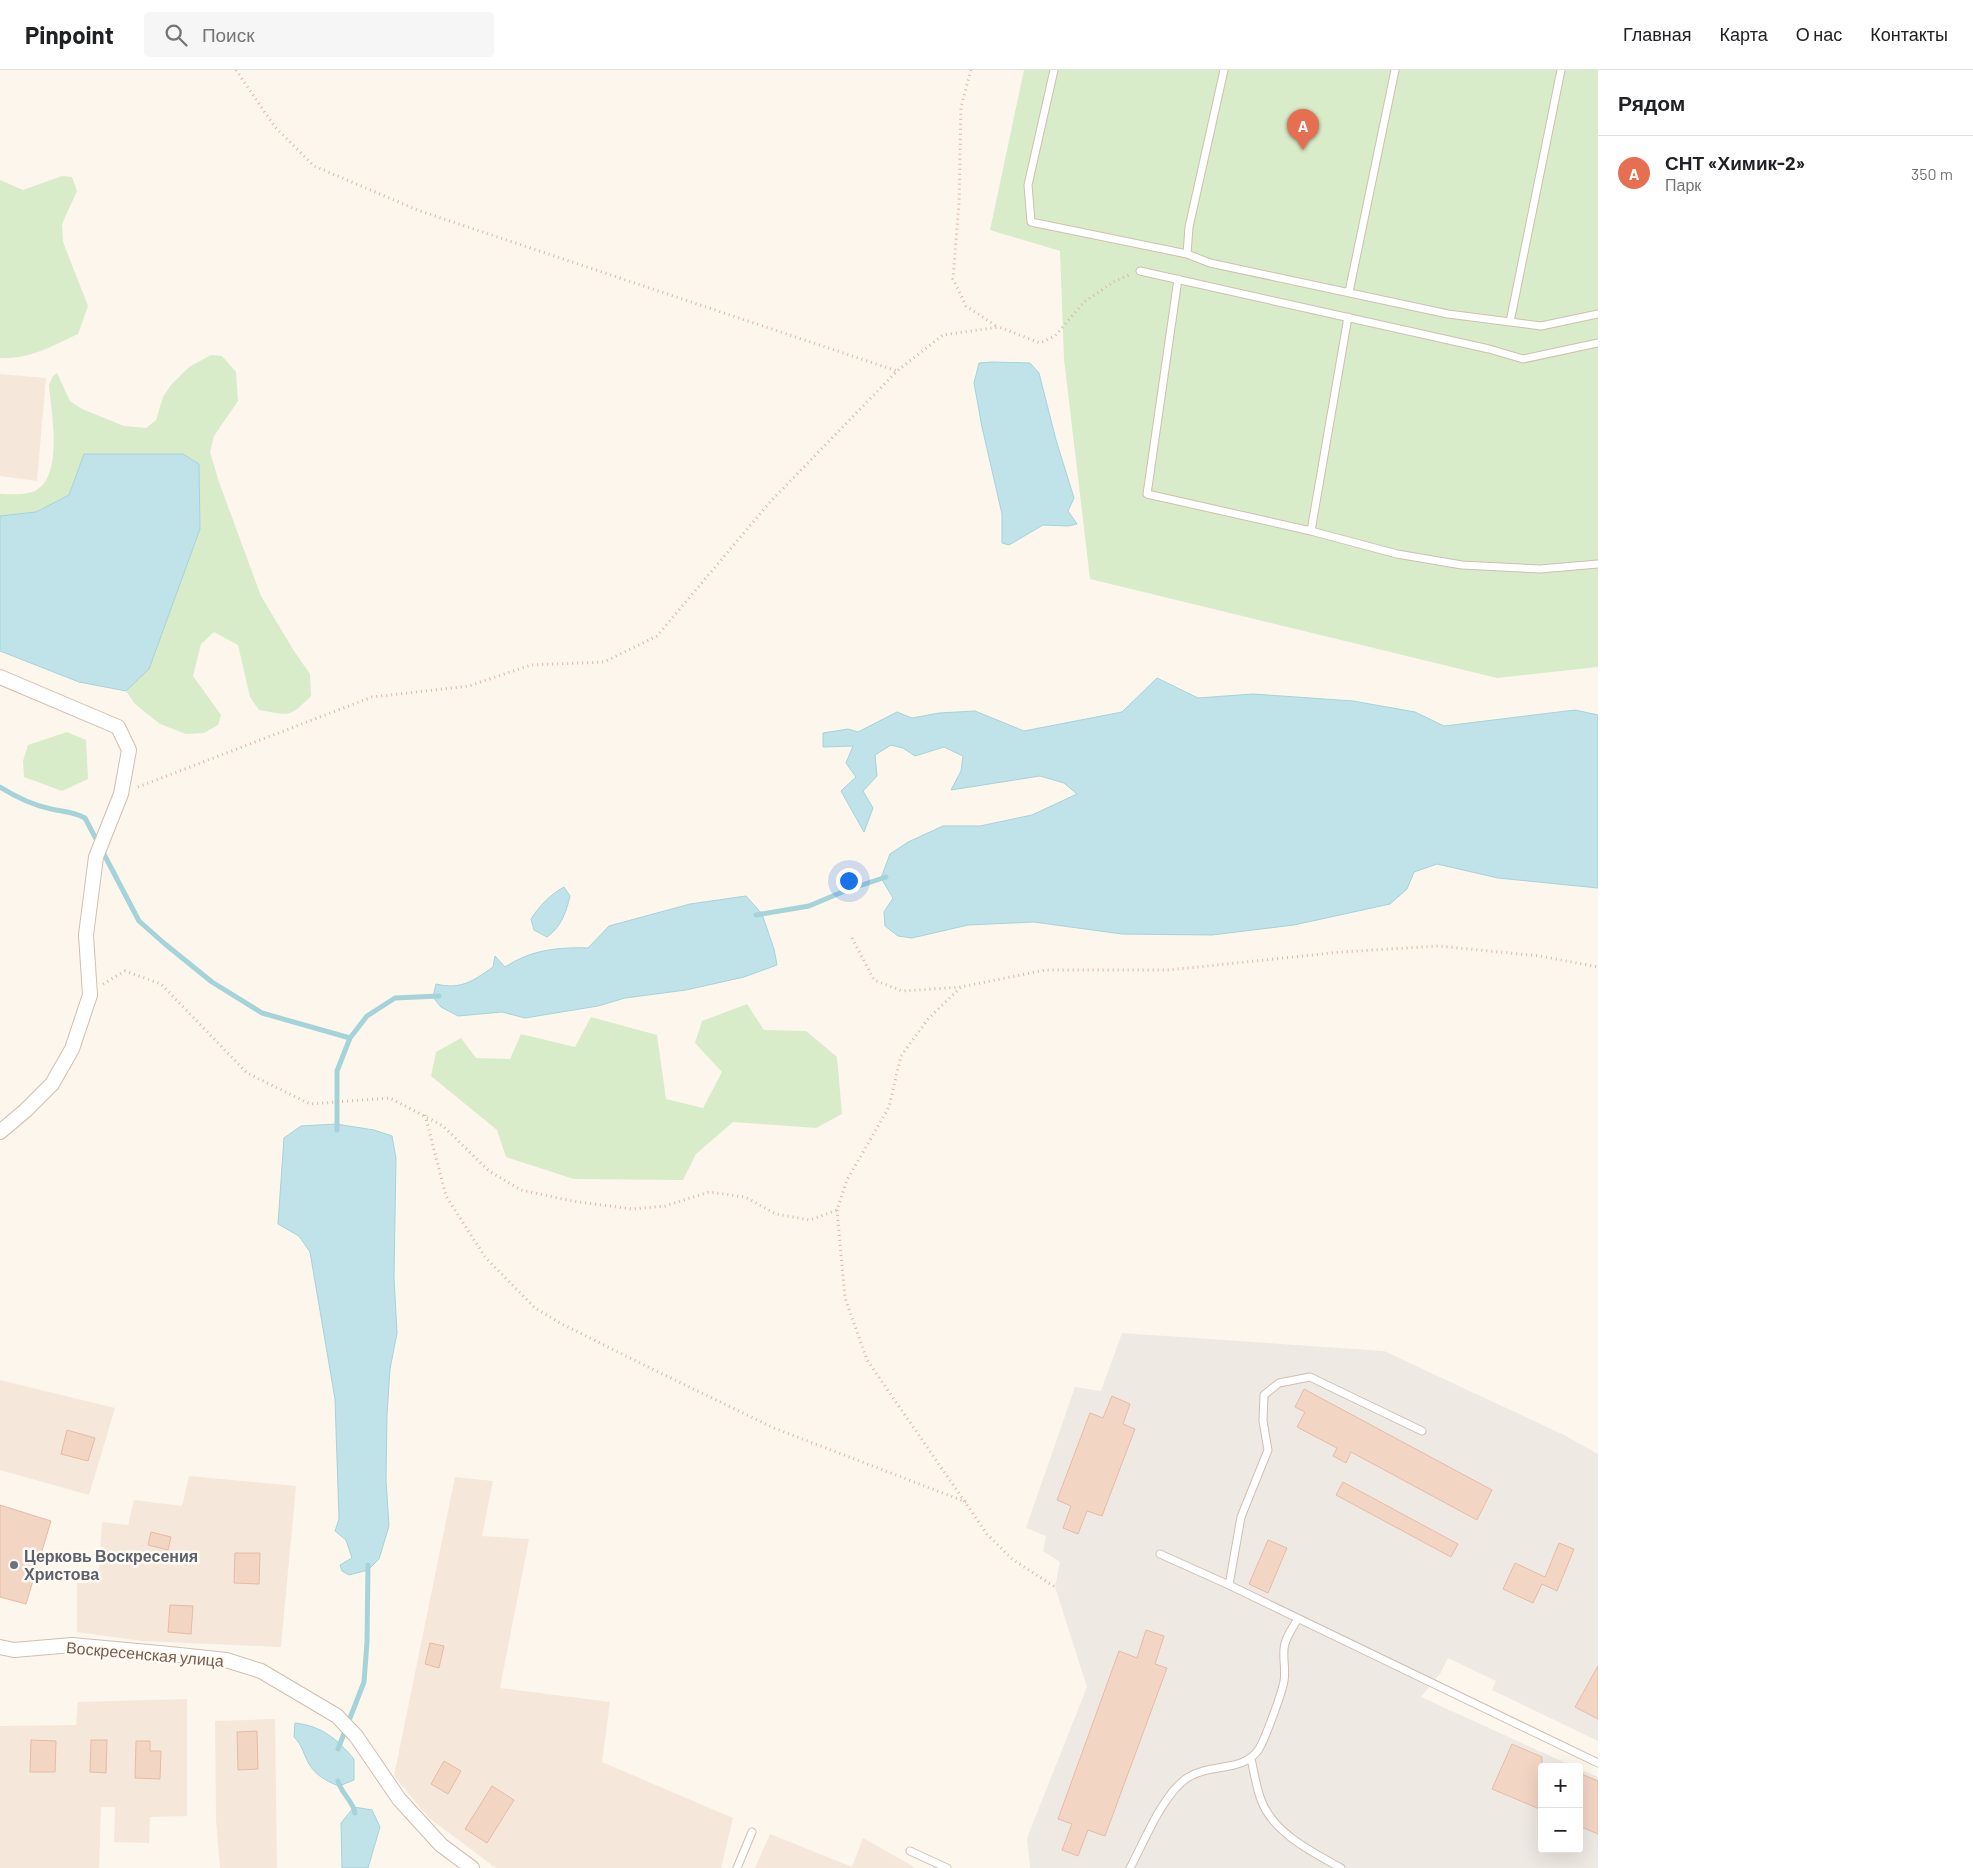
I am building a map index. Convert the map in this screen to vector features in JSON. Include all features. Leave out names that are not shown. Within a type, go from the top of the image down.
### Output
[{"type":"street","points":[[0,677],[118,727],[128,750],[121,794],[96,858],[86,935],[90,995],[72,1049],[52,1084],[25,1111],[0,1132]]},
{"type":"street","name":"Воскресенская улица","points":[[0,1647],[14,1650],[72,1645],[226,1660],[261,1671],[337,1716],[356,1736],[399,1799],[441,1845],[472,1868]]},
{"type":"lane","points":[[1054,70],[1028,185],[1030,222],[1187,254],[1210,263],[1448,314],[1541,326],[1598,314]]},
{"type":"lane","points":[[1187,254],[1189,227],[1224,70]]},
{"type":"lane","points":[[1349,292],[1395,70]]},
{"type":"lane","points":[[1510,322],[1561,70]]},
{"type":"lane","points":[[1140,270],[1489,349],[1523,359],[1598,343]]},
{"type":"lane","points":[[1178,279],[1147,494],[1311,531],[1397,554],[1462,565],[1540,569],[1598,564]]},
{"type":"lane","points":[[1311,531],[1348,317]]},
{"type":"lane","points":[[1229,1585],[1241,1517],[1268,1450],[1263,1420],[1264,1395],[1279,1383],[1310,1377],[1422,1431]]},
{"type":"lane","points":[[1160,1554],[1229,1585],[1598,1763]]},
{"type":"lane","points":[[1130,1868],[1171,1793],[1202,1770],[1241,1764],[1251,1759],[1260,1747],[1284,1683],[1286,1666],[1283,1649],[1298,1619]]},
{"type":"lane","points":[[1251,1759],[1260,1799],[1272,1820],[1289,1836],[1341,1868]]},
{"type":"lane","points":[[737,1868],[752,1832]]},
{"type":"lane","points":[[910,1851],[947,1868]]},
{"type":"path","points":[[236,70],[275,127],[314,166],[420,211],[897,371]]},
{"type":"path","points":[[971,70],[961,107],[959,203],[953,279],[966,306],[999,327],[1040,343],[1055,336],[1084,302],[1115,281],[1140,270]]},
{"type":"path","points":[[121,794],[372,697],[469,686],[531,665],[604,662],[657,636],[770,502],[897,371],[943,335],[999,327]]},
{"type":"path","points":[[852,938],[874,980],[902,991],[961,987],[1044,970],[1169,970],[1341,952],[1438,946],[1540,956],[1598,967]]},
{"type":"path","points":[[90,995],[125,971],[161,984],[247,1074],[310,1104],[390,1098],[443,1126],[489,1171],[521,1190],[632,1209],[664,1206],[709,1192],[745,1197],[776,1214],[810,1220],[838,1210]]},
{"type":"path","points":[[961,987],[928,1019],[901,1056],[889,1107],[847,1180],[838,1210],[845,1298],[866,1360],[987,1534],[1012,1559],[1055,1587]]},
{"type":"path","points":[[424,1115],[446,1196],[486,1257],[535,1308],[560,1323],[774,1428],[966,1502]]},
{"type":"shaded area","points":[[0,374],[46,378],[37,481],[0,476]]},
{"type":"shaded area","points":[[1122,1333],[1384,1351],[1564,1435],[1598,1454],[1598,1741],[1492,1690],[1496,1681],[1448,1658],[1440,1674],[1421,1697],[1565,1763],[1538,1763],[1538,1853],[1583,1853],[1583,1771],[1598,1777],[1598,1868],[1030,1868],[1027,1838],[1087,1687],[1055,1587],[1060,1562],[1043,1551],[1046,1536],[1026,1528],[1075,1387],[1101,1391]]},
{"type":"shaded area","points":[[0,1380],[115,1408],[89,1495],[0,1470]]},
{"type":"shaded area","points":[[189,1476],[296,1486],[281,1647],[142,1641],[77,1632],[77,1583],[98,1582],[102,1522],[128,1525],[134,1500],[182,1506]]},
{"type":"shaded area","points":[[455,1477],[493,1481],[482,1536],[529,1539],[500,1688],[610,1702],[602,1762],[733,1818],[721,1868],[496,1868],[429,1818],[394,1776]]},
{"type":"shaded area","points":[[187,1699],[187,1816],[150,1817],[149,1843],[114,1842],[115,1807],[101,1807],[99,1868],[0,1868],[0,1726],[76,1725],[78,1702]]},
{"type":"shaded area","points":[[275,1719],[277,1868],[220,1868],[216,1821],[215,1721]]},
{"type":"shaded area","points":[[770,1834],[852,1867],[863,1838],[916,1868],[755,1868]]},
{"type":"green space","points":[[1024,70],[1598,70],[1598,667],[1497,678],[1090,579],[1064,359],[1060,251],[990,230]]},
{"type":"green space","points":[[62,176],[72,177],[77,191],[62,224],[63,242],[88,306],[78,334],[49,348],[31,354],[0,358],[0,180],[23,190]]},
{"type":"green space","points":[[211,355],[222,356],[236,372],[238,401],[214,436],[210,452],[219,482],[261,596],[310,674],[311,696],[298,709],[288,714],[259,710],[250,697],[238,645],[214,632],[201,644],[193,676],[221,715],[218,725],[204,733],[186,734],[160,724],[135,704],[126,691],[149,669],[200,529],[199,464],[130,456],[84,454],[69,495],[36,512],[0,516],[0,494],[30,493],[38,489],[46,481],[51,469],[54,440],[49,385],[53,376],[57,373],[70,401],[82,409],[124,426],[146,428],[156,420],[163,397],[171,385],[189,367]]},
{"type":"green space","points":[[67,732],[86,740],[88,779],[62,791],[24,777],[23,761],[28,745]]},
{"type":"green space","points":[[747,1004],[764,1030],[806,1031],[837,1057],[842,1114],[816,1128],[733,1122],[696,1154],[683,1180],[574,1179],[506,1157],[497,1130],[431,1076],[436,1052],[461,1038],[476,1058],[510,1059],[521,1034],[575,1047],[591,1017],[657,1035],[666,1099],[703,1108],[722,1072],[695,1043],[702,1021]]},
{"type":"water","points":[[979,363],[1030,363],[1039,373],[1056,440],[1074,498],[1068,511],[1077,524],[1068,526],[1043,525],[1009,545],[1002,543],[1002,514],[974,383]]},
{"type":"water","points":[[84,454],[183,454],[199,464],[200,529],[149,669],[126,691],[79,682],[0,651],[0,516],[36,512],[69,495]]},
{"type":"water","points":[[1157,678],[1198,698],[1253,694],[1353,701],[1415,712],[1444,726],[1575,710],[1598,715],[1598,888],[1498,878],[1437,864],[1414,872],[1407,889],[1390,904],[1294,925],[1212,935],[1122,934],[1034,922],[968,925],[912,938],[898,936],[885,926],[884,912],[893,898],[881,878],[890,854],[908,842],[943,826],[980,826],[1032,815],[1077,794],[1064,783],[1040,776],[951,790],[961,771],[963,756],[944,747],[915,756],[903,748],[891,745],[875,755],[877,776],[863,791],[873,808],[864,832],[841,791],[856,777],[846,763],[853,746],[823,747],[823,733],[848,729],[858,732],[897,712],[912,718],[939,713],[975,711],[1024,731],[1122,712]]},
{"type":"water","points":[[564,887],[570,896],[567,908],[559,924],[547,937],[534,930],[531,919],[554,893]]},
{"type":"water","points":[[746,896],[762,914],[774,949],[777,965],[744,977],[686,990],[625,998],[598,1006],[525,1018],[502,1012],[458,1016],[441,1007],[433,997],[436,984],[453,986],[473,980],[493,967],[495,956],[505,967],[535,953],[555,949],[588,948],[609,926],[690,904]]},
{"type":"water","points":[[336,1124],[374,1130],[392,1136],[396,1158],[394,1278],[397,1333],[390,1369],[387,1414],[386,1480],[389,1526],[379,1559],[368,1570],[349,1575],[342,1571],[340,1565],[352,1558],[346,1540],[335,1531],[339,1519],[335,1399],[310,1252],[299,1236],[278,1224],[284,1138],[301,1126]]},
{"type":"water","points":[[295,1723],[321,1730],[341,1745],[354,1759],[354,1780],[339,1786],[329,1782],[315,1772],[300,1744],[294,1737]]},
{"type":"water","points":[[354,1807],[372,1810],[380,1827],[368,1868],[342,1868],[341,1823]]},
{"type":"building","points":[[1304,1389],[1492,1490],[1477,1520],[1351,1452],[1346,1463],[1333,1456],[1337,1448],[1297,1427],[1305,1412],[1295,1407]]},
{"type":"building","points":[[1112,1396],[1130,1404],[1123,1424],[1135,1429],[1102,1516],[1087,1511],[1078,1534],[1063,1528],[1071,1506],[1057,1500],[1090,1413],[1103,1418]]},
{"type":"building","points":[[67,1430],[95,1438],[88,1461],[61,1454]]},
{"type":"building","points":[[1343,1482],[1458,1544],[1451,1557],[1336,1495]]},
{"type":"building","points":[[0,1505],[51,1521],[26,1604],[0,1597]]},
{"type":"building","points":[[151,1532],[171,1537],[168,1550],[148,1545]]},
{"type":"building","points":[[1268,1540],[1287,1548],[1268,1593],[1249,1584]]},
{"type":"building","points":[[1559,1543],[1574,1549],[1557,1591],[1542,1584],[1533,1603],[1503,1589],[1515,1563],[1545,1577]]},
{"type":"building","points":[[235,1553],[260,1553],[259,1584],[234,1583]]},
{"type":"building","points":[[170,1605],[193,1606],[191,1634],[168,1632]]},
{"type":"building","points":[[1146,1630],[1164,1636],[1155,1664],[1167,1668],[1105,1836],[1088,1830],[1078,1856],[1062,1850],[1072,1824],[1058,1819],[1119,1651],[1137,1658]]},
{"type":"building","points":[[430,1643],[444,1646],[439,1668],[425,1664]]},
{"type":"building","points":[[1598,1666],[1598,1719],[1575,1707]]},
{"type":"building","points":[[257,1731],[258,1769],[238,1770],[237,1732]]},
{"type":"building","points":[[31,1740],[56,1741],[55,1772],[30,1772]]},
{"type":"building","points":[[91,1740],[107,1740],[106,1773],[90,1772]]},
{"type":"building","points":[[136,1741],[150,1741],[150,1751],[161,1751],[160,1779],[135,1778]]},
{"type":"building","points":[[1512,1744],[1542,1757],[1542,1763],[1538,1763],[1538,1808],[1492,1789]]},
{"type":"building","points":[[444,1761],[461,1771],[448,1794],[431,1784]]},
{"type":"building","points":[[1583,1775],[1598,1781],[1598,1834],[1583,1828]]},
{"type":"building","points":[[492,1786],[514,1800],[487,1843],[465,1829]]},
{"type":"waterway","points":[[0,787],[31,803],[85,818],[139,921],[212,982],[262,1013],[350,1038]]},
{"type":"waterway","points":[[756,915],[809,906],[847,890],[886,877]]},
{"type":"waterway","points":[[337,1130],[337,1071],[350,1038],[367,1016],[395,998],[439,996]]},
{"type":"waterway","points":[[338,1749],[364,1682],[367,1642],[368,1565]]},
{"type":"waterway","points":[[338,1781],[355,1813]]},
{"type":"place","name":"СНТ «Химик-2»","points":[[1303,150]]},
{"type":"place","name":"Церковь Воскресения Христова","points":[[14,1565]]}]
